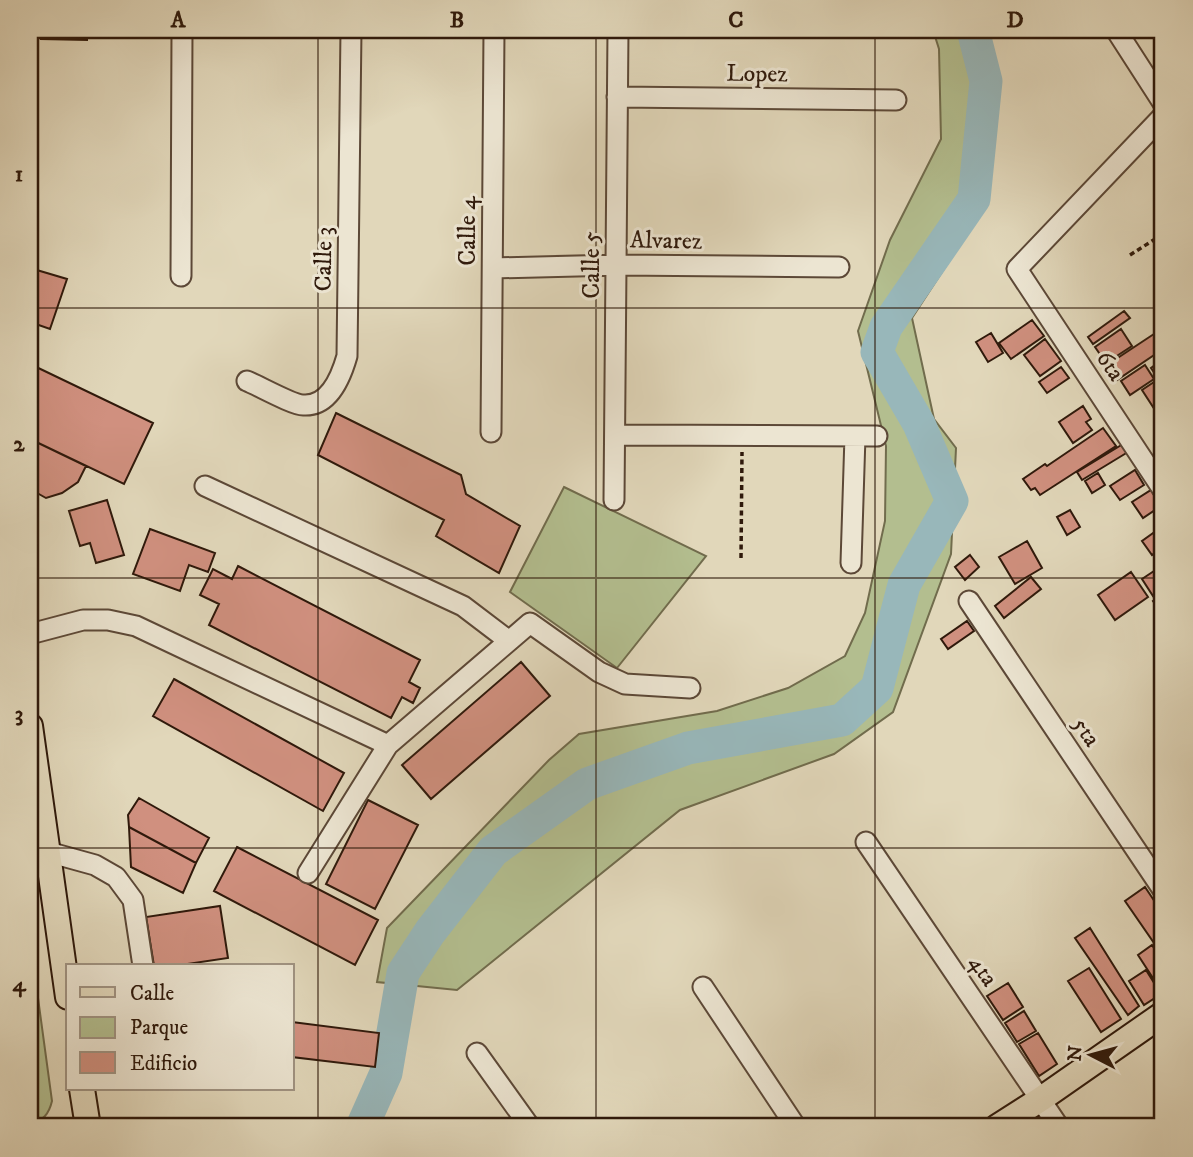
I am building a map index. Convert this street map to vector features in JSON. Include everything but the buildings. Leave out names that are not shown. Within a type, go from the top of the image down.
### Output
[{"type":"main road","points":[[30,726],[66,982]]},
{"type":"main road","points":[[997,1127],[1163,1013]]},
{"type":"main road","points":[[82,1090],[87,1127]]},
{"type":"street","points":[[181,276],[182,30]]},
{"type":"street","name":"Calle 3","points":[[247,381],[301,405],[313,404],[331,392],[345,366],[351,30]]},
{"type":"street","name":"Calle 4","points":[[491,432],[494,30]]},
{"type":"street","name":"Calle 5","points":[[614,500],[618,30]]},
{"type":"street","points":[[1116,30],[1163,103]]},
{"type":"street","name":"Lopez","points":[[617,97],[896,100]]},
{"type":"street","name":"6ta","points":[[1163,116],[1017,269],[1163,490]]},
{"type":"street","name":"Alvarez","points":[[492,268],[617,265],[839,267]]},
{"type":"street","points":[[615,435],[877,436]]},
{"type":"street","points":[[851,563],[855,436]]},
{"type":"street","points":[[205,486],[463,606],[509,641]]},
{"type":"street","name":"5ta","points":[[969,601],[1163,890]]},
{"type":"street","points":[[30,634],[83,620],[108,620],[136,626],[388,745]]},
{"type":"street","points":[[308,873],[388,745],[530,623],[599,672],[625,684],[690,688]]},
{"type":"street","name":"4ta","points":[[866,842],[1059,1127]]},
{"type":"street","points":[[48,852],[95,865],[116,877],[133,900],[143,964]]},
{"type":"street","points":[[703,987],[796,1127]]},
{"type":"street","points":[[477,1053],[530,1127]]},
{"type":"path","points":[[1130,255],[1163,234]]},
{"type":"path","points":[[741,558],[742,436]]},
{"type":"green space","points":[[933,30],[985,30],[987,35],[970,229],[912,318],[934,419],[956,448],[951,554],[893,712],[834,754],[680,810],[457,990],[377,982],[387,928],[549,760],[579,734],[717,711],[788,688],[845,656],[865,613],[885,521],[886,446],[858,331],[890,240],[941,139],[939,49]]},
{"type":"green space","points":[[564,487],[706,556],[617,668],[510,592]]},
{"type":"green space","points":[[38,998],[52,1101],[45,1116],[30,1124],[30,1000]]},
{"type":"waterway","points":[[362,1127],[386,1073],[403,973],[430,932],[493,851],[587,784],[688,748],[842,720],[877,688],[904,585],[952,501],[919,424],[877,352],[886,327],[974,199],[986,81],[973,30]]}]
